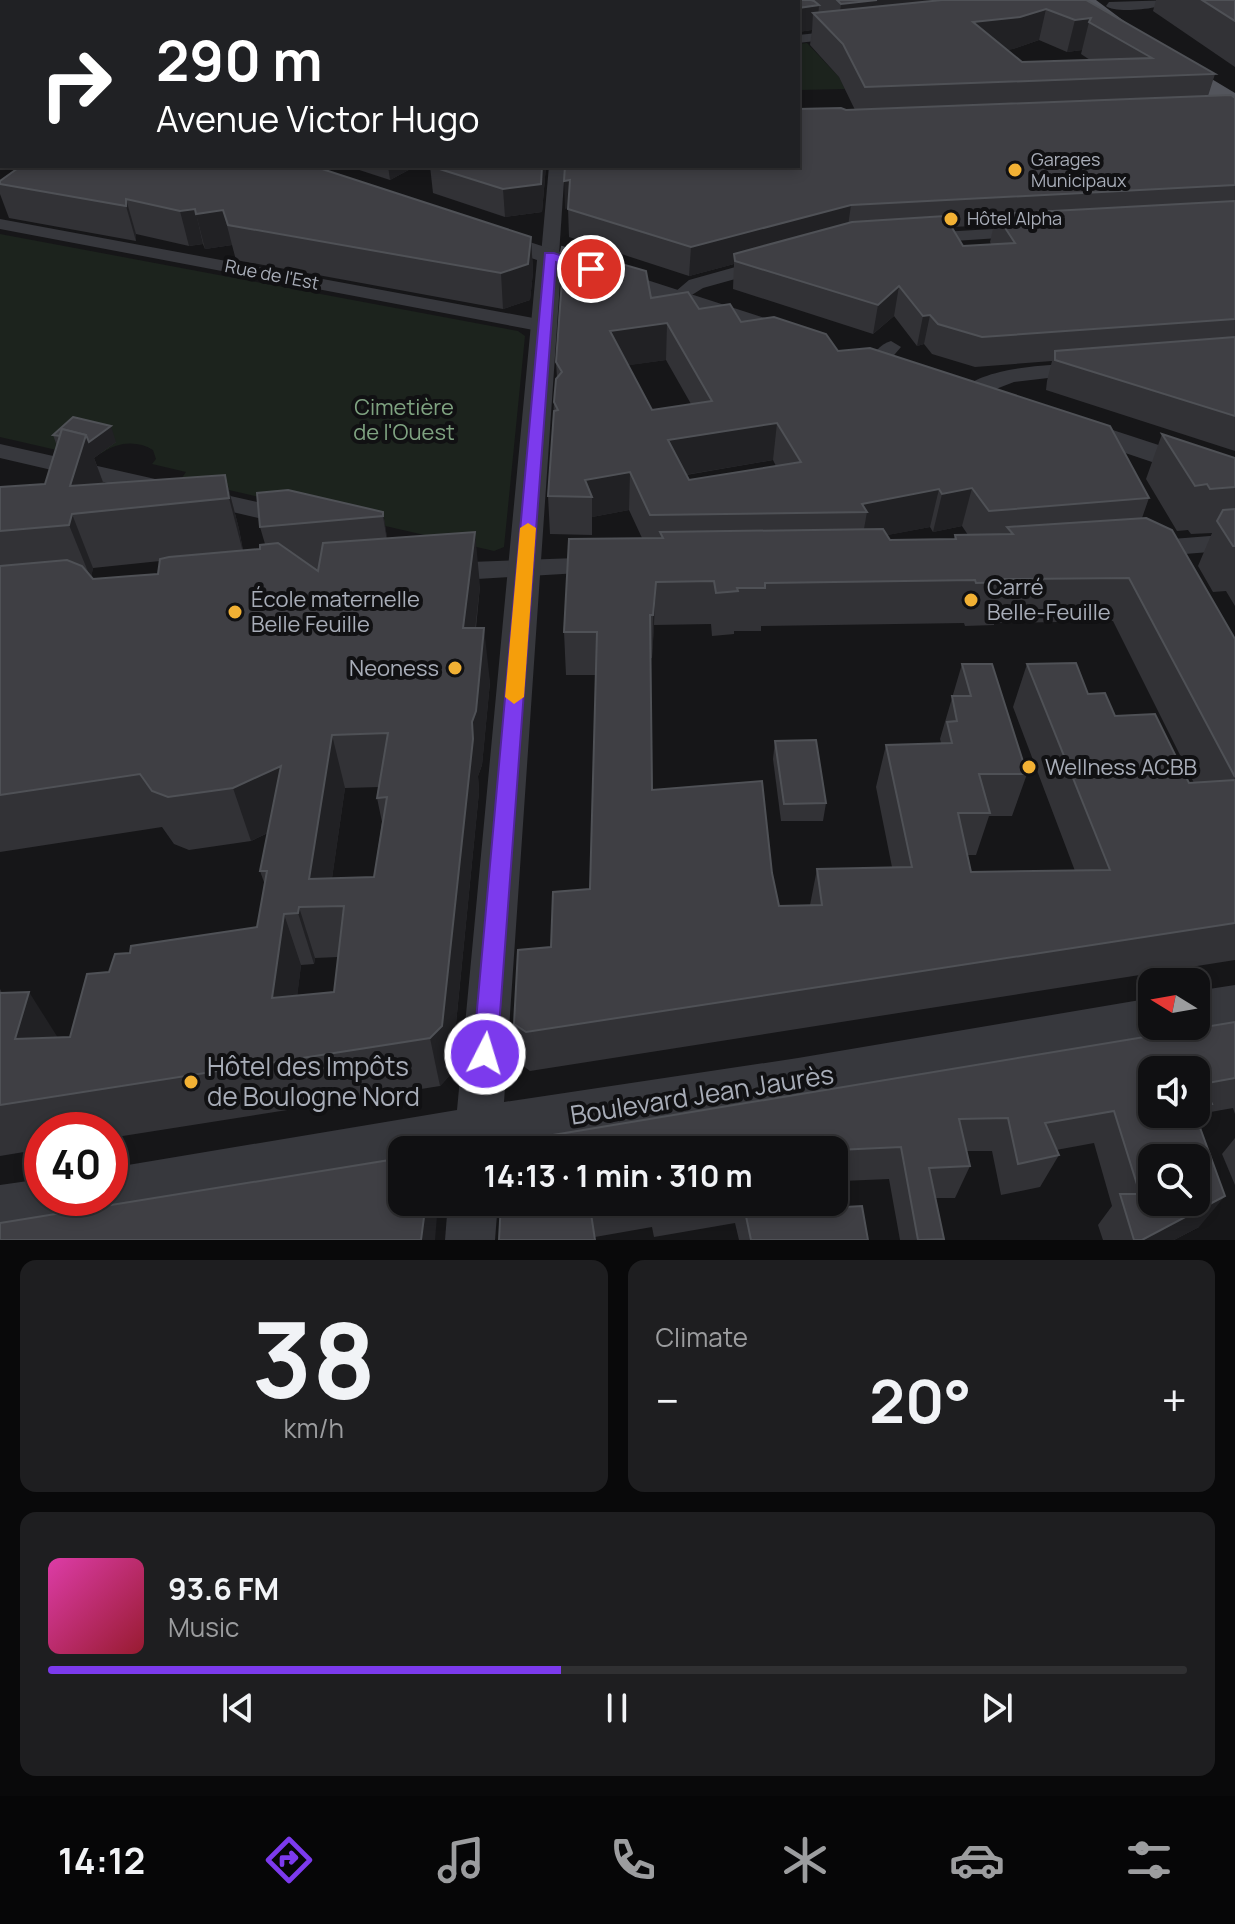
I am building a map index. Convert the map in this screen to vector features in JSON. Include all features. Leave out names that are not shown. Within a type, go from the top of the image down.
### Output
[{"type":"main road","points":[[1093,5],[1230,106]]},
{"type":"street","points":[[1093,5],[1165,0]]},
{"type":"street","points":[[823,24],[834,36]]},
{"type":"street","points":[[800,39],[864,32]]},
{"type":"street","points":[[478,1136],[515,555],[532,469],[557,168]]},
{"type":"street","name":"Rue de l'Est","points":[[0,224],[544,326]]},
{"type":"street","points":[[455,224],[820,345]]},
{"type":"street","points":[[909,238],[1049,231]]},
{"type":"street","points":[[679,297],[696,284],[790,257]]},
{"type":"street","points":[[848,354],[883,355],[905,373]]},
{"type":"street","points":[[959,390],[1015,374],[1109,367]]},
{"type":"street","points":[[959,390],[1000,402]]},
{"type":"street","points":[[1059,422],[1235,480]]},
{"type":"street","points":[[0,451],[311,522]]},
{"type":"street","points":[[1115,551],[1235,542]]},
{"type":"street","points":[[1163,548],[1177,573]]},
{"type":"street","points":[[435,550],[472,558],[515,555],[623,564]]},
{"type":"street","points":[[419,574],[515,555]]},
{"type":"street","points":[[1210,1009],[1235,1005]]},
{"type":"street","name":"Boulevard Jean Jaurès","points":[[499,1136],[1138,1021]]},
{"type":"street","name":"Boulevard Jean Jaurès","points":[[128,1190],[388,1153]]},
{"type":"street","points":[[0,1210],[24,1206]]},
{"type":"street","points":[[470,1240],[472,1216]]},
{"type":"green space","points":[[807,43],[839,77],[845,89],[800,90],[800,44]]},
{"type":"green space","name":"Cimetière de l'Ouest","points":[[0,234],[518,331],[525,336],[504,547],[494,551],[181,479],[186,472],[152,464],[156,459],[153,450],[140,445],[121,445],[102,453],[68,445],[61,451],[0,437]]},
{"type":"building","points":[[800,0],[811,0],[819,5],[800,8]]},
{"type":"building","points":[[837,0],[877,0],[841,4]]},
{"type":"building","points":[[942,0],[1086,0],[1215,74],[865,87],[843,44],[813,13]],"holes":[[[1046,9],[1075,20],[1091,18],[1089,22],[1152,58],[1022,62],[973,22],[1020,17]]]},
{"type":"building","points":[[1202,0],[1235,0],[1235,21]]},
{"type":"building","points":[[1231,95],[1235,98],[1235,185],[851,205],[691,247],[568,209],[570,180],[564,181],[565,168],[800,168],[800,109],[846,110]]},
{"type":"building","points":[[18,168],[319,168],[531,237],[528,264],[501,273],[228,225],[223,210],[196,214],[195,209],[180,211],[126,199],[126,206],[0,184]]},
{"type":"building","points":[[436,168],[542,168],[541,184],[503,189]]},
{"type":"building","points":[[1235,201],[1235,319],[982,337],[938,324],[930,315],[923,316],[899,286],[878,305],[735,261],[734,254],[852,222],[945,216],[963,246],[1015,243],[996,214]]},
{"type":"building","points":[[562,247],[646,271],[651,298],[688,292],[699,309],[730,304],[741,322],[774,317],[826,334],[838,351],[870,348],[1110,426],[1149,498],[989,511],[972,488],[942,494],[939,489],[862,504],[867,512],[650,515],[630,472],[585,480],[592,497],[548,496],[554,411],[558,410],[554,402],[556,379],[562,372],[556,362],[564,252],[561,252]],"holes":[[[667,323],[712,401],[652,410],[610,331]],[[777,423],[801,462],[689,480],[668,440]]]},
{"type":"building","points":[[1235,337],[1235,416],[1055,360],[1055,351]]},
{"type":"building","points":[[73,417],[111,426],[89,442],[86,435],[62,429],[60,436],[53,435]]},
{"type":"building","points":[[62,429],[86,435],[70,486],[225,475],[229,498],[72,514],[69,525],[0,531],[0,487],[45,484]]},
{"type":"building","points":[[1162,434],[1235,458],[1235,487],[1210,489],[1207,484],[1195,486]]},
{"type":"building","points":[[288,490],[383,512],[383,516],[260,527],[257,493]]},
{"type":"building","points":[[1235,509],[1233,546],[1217,521],[1223,510]]},
{"type":"building","points":[[1146,518],[1172,530],[1235,639],[1235,777],[1129,578],[1005,579],[1006,582],[976,583],[975,580],[765,583],[765,588],[737,588],[738,591],[716,593],[714,581],[656,582],[653,615],[650,615],[652,790],[762,781],[772,873],[779,906],[822,905],[817,869],[912,867],[886,745],[952,743],[947,722],[957,721],[952,696],[971,696],[962,664],[992,664],[1027,774],[979,774],[990,813],[958,813],[971,872],[1110,870],[1027,664],[1076,663],[1088,694],[1105,693],[1115,716],[1155,714],[1189,783],[1235,780],[1235,923],[526,1032],[514,1024],[518,950],[551,947],[553,892],[590,889],[597,632],[564,632],[569,539],[663,538],[660,532],[883,529],[890,540],[956,539],[955,535],[1013,534],[1007,527]]},
{"type":"building","points":[[475,532],[463,628],[484,628],[442,1026],[430,1038],[0,1105],[0,993],[29,992],[15,1039],[70,1037],[87,974],[109,972],[115,954],[130,953],[131,946],[257,927],[267,871],[260,871],[281,766],[233,788],[168,797],[152,791],[140,774],[0,795],[0,566],[67,560],[82,566],[93,579],[158,574],[160,559],[260,549],[260,545],[278,543],[318,571],[323,543]],"holes":[[[388,733],[377,798],[387,797],[374,877],[309,879],[332,735]],[[344,906],[334,992],[272,998],[284,914],[298,913],[299,907]]]},
{"type":"building","points":[[816,740],[826,803],[784,804],[775,741]]},
{"type":"building","points":[[1235,1022],[1235,1078],[1210,1083],[1210,1056],[1138,1056],[1138,1128],[1200,1128],[1206,1144],[1138,1144],[1138,1188],[1114,1111],[1045,1123],[1059,1155],[1018,1164],[1008,1118],[959,1119],[970,1166],[929,1168],[944,1239],[918,1240],[901,1147],[848,1149],[848,1136],[547,1136],[1138,1038],[1210,1040],[1210,1026]]},
{"type":"building","points":[[1210,1155],[1225,1196],[1210,1204]]},
{"type":"building","points":[[388,1160],[388,1216],[424,1216],[421,1240],[0,1240],[0,1223],[43,1216],[128,1216],[128,1202]]},
{"type":"building","points":[[1120,1194],[1138,1194],[1138,1216],[1187,1216],[1142,1240],[1134,1240]]},
{"type":"building","points":[[862,1206],[868,1240],[751,1240],[746,1216],[848,1216],[848,1207]]},
{"type":"building","points":[[500,1216],[591,1216],[595,1240],[499,1240]]},
{"type":"slow traffic","points":[[514,697],[528,528]]},
{"type":"place","name":"Garages Municipaux","points":[[1015,170]]},
{"type":"place","name":"Hôtel Alpha","points":[[951,219]]},
{"type":"place","name":"Carré Belle-Feuille","points":[[971,600]]},
{"type":"place","name":"École maternelle Belle Feuille","points":[[235,612]]},
{"type":"place","name":"Neoness","points":[[455,668]]},
{"type":"place","name":"Wellness ACBB","points":[[1029,767]]},
{"type":"place","name":"Hôtel des Impôts de Boulogne Nord","points":[[191,1082]]},
{"type":"route","points":[[485,1054],[550,255],[591,269]]}]
